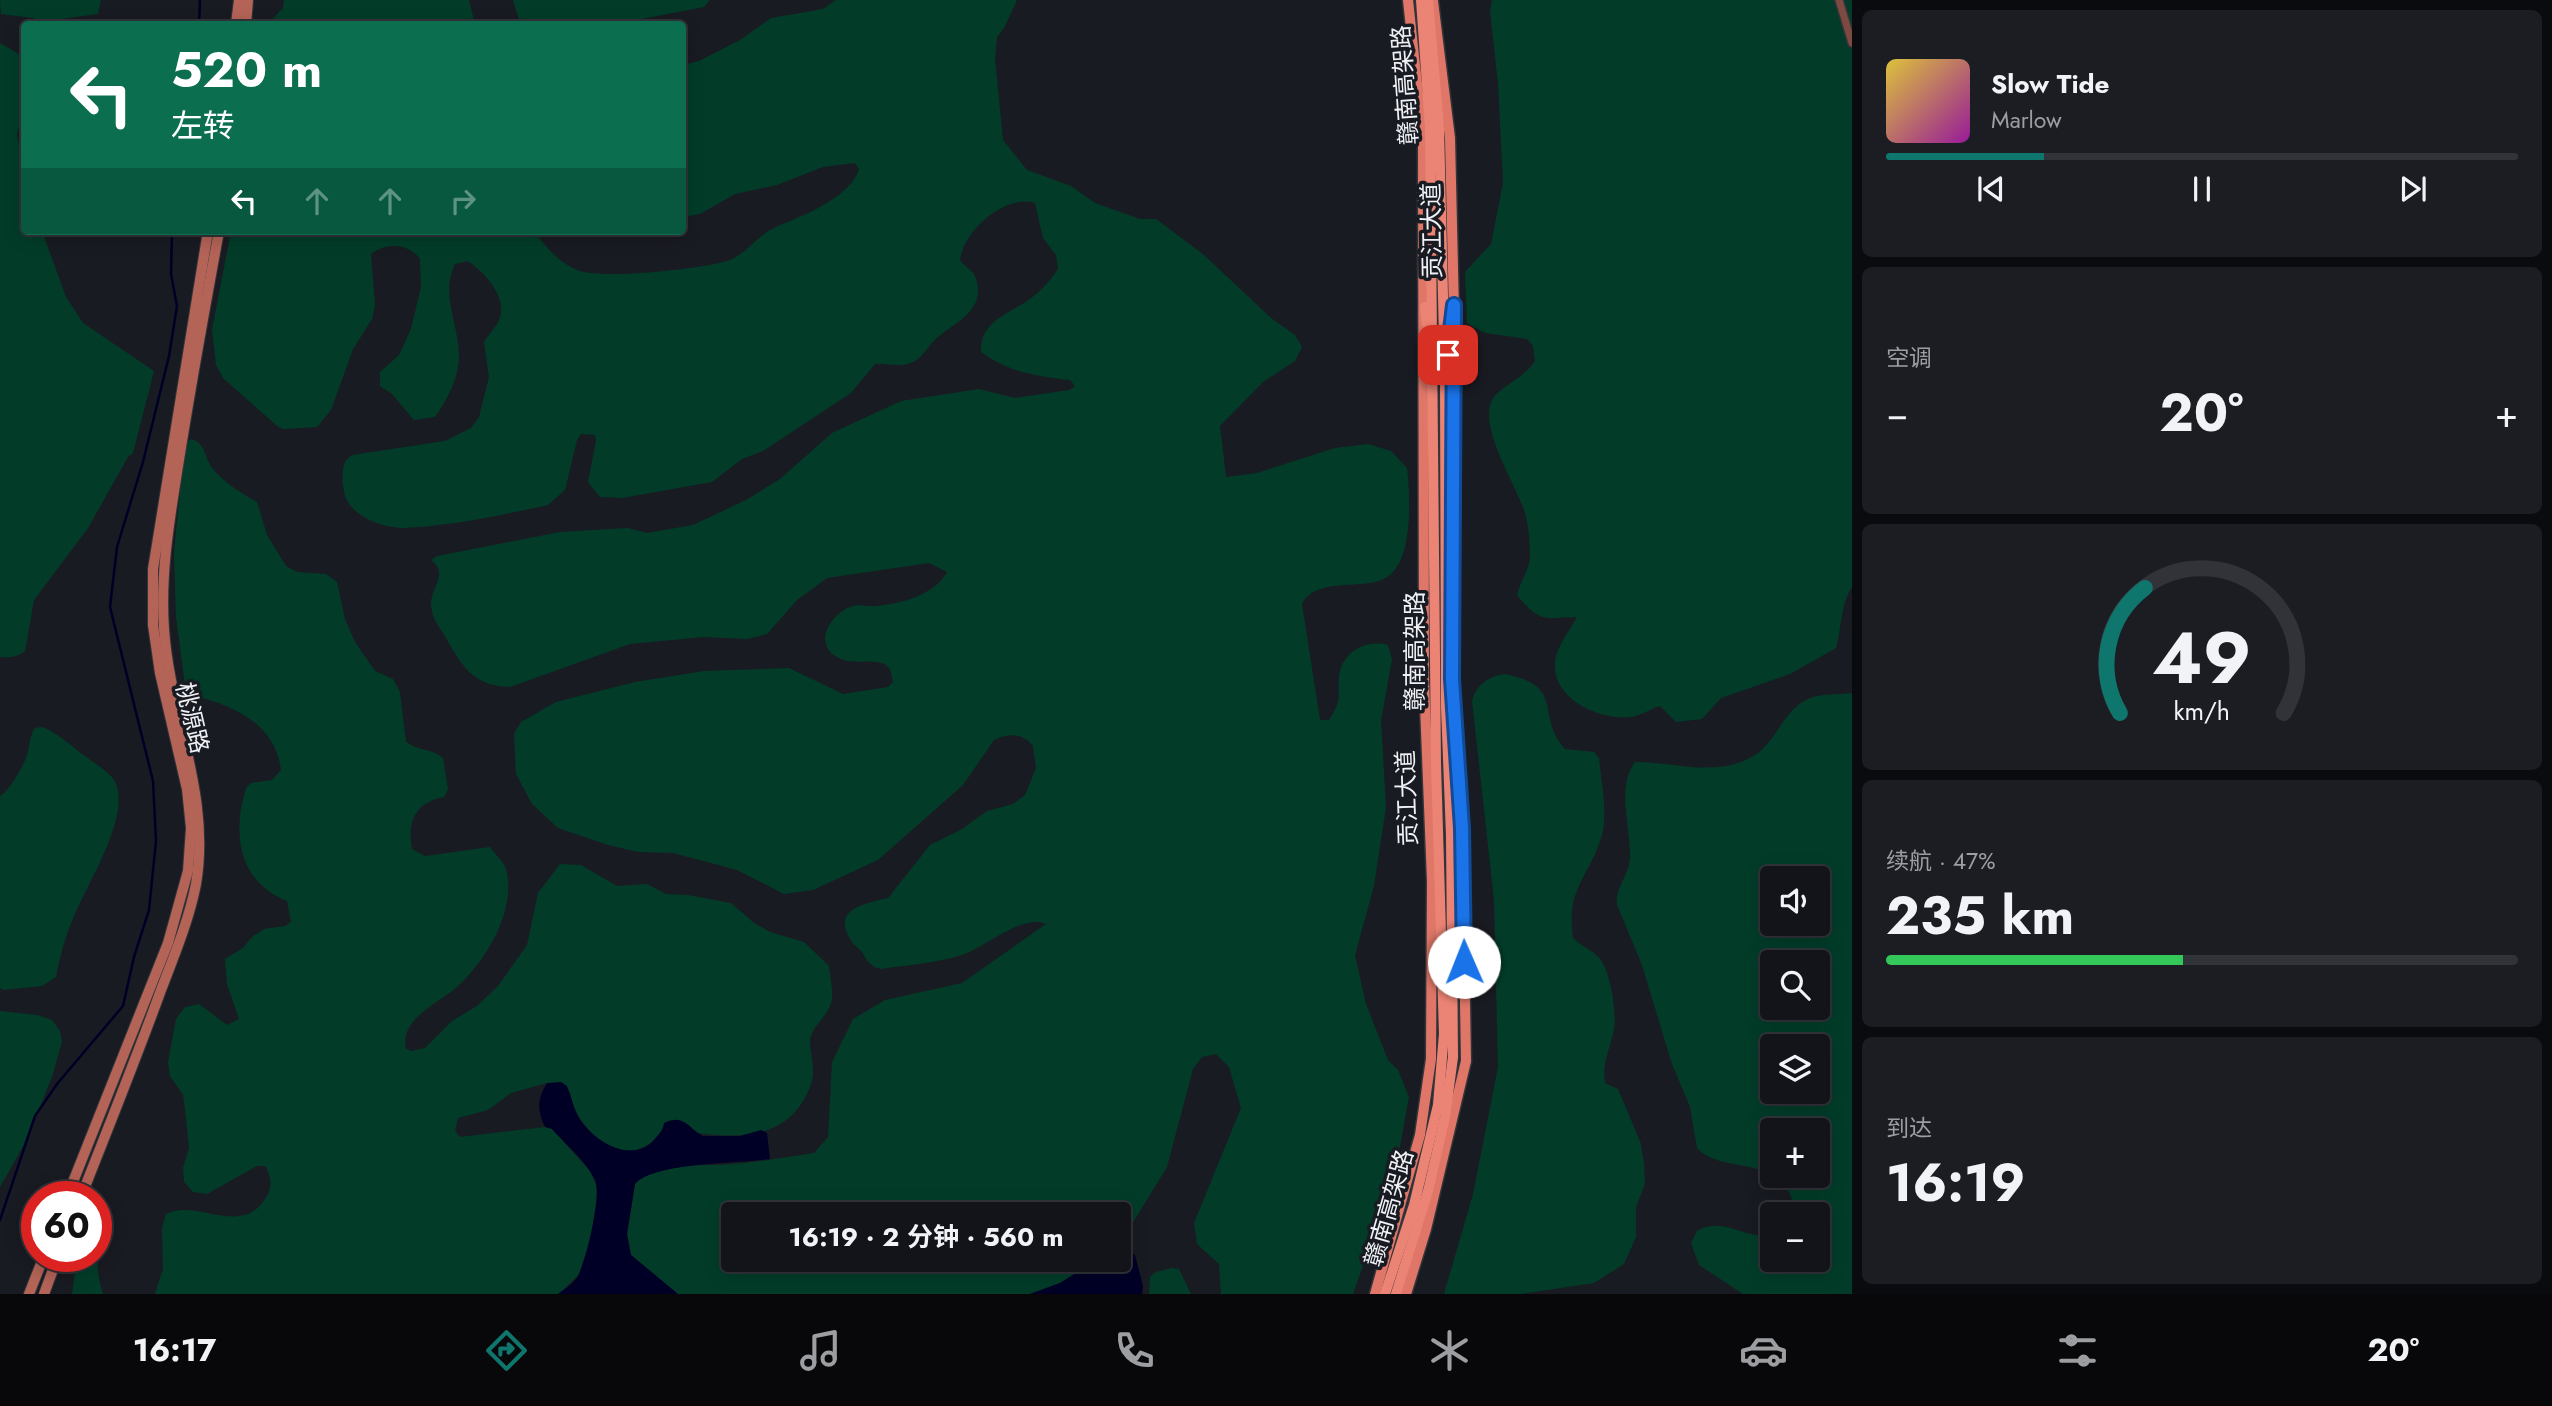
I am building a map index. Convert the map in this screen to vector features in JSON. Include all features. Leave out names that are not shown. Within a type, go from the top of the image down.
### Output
[{"type":"highway","name":"赣南高架路","points":[[1396,1294],[1428,1191],[1445,1117],[1453,1057],[1451,835],[1439,380],[1430,128],[1421,0]]},
{"type":"highway","name":"赣南高架路","points":[[1385,1294],[1414,1205],[1438,1105],[1444,1034],[1436,764],[1438,127],[1431,0]]},
{"type":"highway","points":[[1439,380],[1454,305]]},
{"type":"highway","points":[[1425,307],[1439,380]]},
{"type":"main road","points":[[236,21],[239,0]]},
{"type":"main road","points":[[246,21],[248,0]]},
{"type":"main road","name":"贡江大道","points":[[1375,1294],[1420,1135],[1431,1059],[1432,881],[1424,680],[1423,141],[1408,0]]},
{"type":"main road","name":"贡江大道","points":[[1406,1294],[1426,1229],[1466,1061],[1462,828],[1452,679],[1454,305],[1451,138],[1431,0]]},
{"type":"main road","name":"桃源路","points":[[73,1181],[168,943],[188,871],[190,815],[160,673],[153,625],[153,569],[207,235]]},
{"type":"main road","name":"桃源路","points":[[87,1181],[170,966],[196,884],[200,829],[196,785],[172,686],[164,630],[164,555],[218,235]]},
{"type":"main road","points":[[29,1294],[38,1272]]},
{"type":"main road","points":[[44,1294],[52,1272]]},
{"type":"street","points":[[1839,0],[1852,43]]},
{"type":"green space","points":[[0,0],[101,0],[98,14],[38,21],[1,14]]},
{"type":"green space","points":[[284,0],[469,0],[474,21],[271,21],[283,8]]},
{"type":"green space","points":[[513,0],[710,0],[704,7],[637,20],[519,21]]},
{"type":"green space","points":[[836,0],[1017,0],[997,37],[995,59],[1003,140],[1027,170],[1071,186],[1095,203],[1140,219],[1156,219],[1204,255],[1271,318],[1295,335],[1302,347],[1295,361],[1263,382],[1220,426],[1226,477],[1257,473],[1335,448],[1368,444],[1391,451],[1407,468],[1408,526],[1402,557],[1396,569],[1377,581],[1318,590],[1309,595],[1302,604],[1320,720],[1329,720],[1336,707],[1341,668],[1349,655],[1363,646],[1379,644],[1388,645],[1392,659],[1381,721],[1386,807],[1374,886],[1355,955],[1366,1004],[1388,1060],[1398,1070],[1409,1097],[1395,1173],[1353,1294],[1221,1294],[1219,1264],[1197,1244],[1194,1223],[1241,1108],[1229,1067],[1216,1054],[1202,1057],[1193,1069],[1167,1167],[1131,1226],[1131,1202],[721,1202],[721,1272],[1078,1272],[1060,1283],[1030,1294],[678,1294],[631,1255],[627,1234],[635,1184],[644,1176],[668,1168],[743,1163],[814,1153],[828,1137],[832,1062],[853,1019],[885,1000],[962,983],[1046,924],[1026,923],[952,958],[881,969],[870,963],[852,942],[845,921],[854,909],[888,898],[930,845],[962,829],[987,811],[1013,804],[1025,795],[1036,768],[1033,746],[1015,735],[994,740],[963,785],[878,860],[813,890],[784,894],[737,870],[673,853],[638,852],[608,845],[558,828],[532,804],[516,774],[514,734],[521,722],[556,702],[635,682],[704,671],[789,668],[843,694],[888,687],[893,682],[890,669],[885,664],[849,661],[837,657],[826,644],[827,630],[836,616],[850,607],[885,605],[916,597],[934,587],[947,572],[929,563],[827,578],[797,600],[767,634],[747,639],[703,637],[630,644],[510,687],[485,682],[468,671],[455,654],[432,611],[432,597],[439,570],[431,560],[437,556],[560,532],[628,528],[647,533],[693,525],[746,500],[780,479],[832,433],[901,401],[979,389],[1015,398],[1069,390],[1075,386],[1070,380],[1013,369],[981,352],[985,333],[990,326],[1036,295],[1058,269],[1056,255],[1043,238],[1035,203],[1011,204],[999,209],[969,237],[960,260],[975,276],[978,287],[974,305],[917,360],[903,365],[875,364],[851,393],[763,451],[742,459],[712,482],[622,498],[600,497],[588,482],[595,435],[581,434],[577,440],[565,490],[548,505],[458,522],[404,528],[376,523],[359,514],[347,500],[343,483],[344,464],[352,455],[445,441],[471,428],[479,417],[489,377],[484,342],[499,321],[501,310],[493,285],[468,261],[455,264],[451,275],[450,298],[459,356],[452,388],[435,417],[414,420],[392,394],[380,386],[380,372],[399,355],[411,329],[421,287],[420,259],[404,247],[383,247],[371,254],[375,305],[372,319],[353,349],[331,410],[317,427],[283,429],[277,426],[223,378],[216,365],[212,330],[230,235],[537,235],[553,254],[577,270],[629,274],[677,270],[730,260],[771,229],[825,204],[854,179],[859,169],[855,163],[823,167],[777,185],[735,194],[700,214],[686,216],[686,64],[699,61],[740,40],[771,18],[823,9]]},
{"type":"green space","points":[[1492,0],[1852,0],[1852,587],[1843,609],[1836,648],[1790,674],[1721,698],[1702,719],[1676,722],[1660,706],[1637,715],[1617,717],[1604,715],[1579,704],[1568,696],[1561,686],[1555,661],[1561,644],[1577,617],[1537,615],[1517,595],[1530,560],[1530,543],[1523,507],[1493,438],[1489,411],[1495,396],[1535,361],[1533,346],[1527,339],[1485,333],[1467,323],[1465,272],[1491,244],[1503,183],[1498,83],[1490,12]]},
{"type":"green space","points":[[0,43],[21,55],[21,120],[17,134],[21,160],[21,235],[43,235],[66,297],[83,323],[154,371],[133,453],[128,457],[88,528],[34,600],[25,651],[16,656],[0,657]]},
{"type":"green space","points":[[192,439],[203,448],[210,465],[218,475],[257,502],[267,535],[286,566],[297,572],[326,574],[337,582],[345,619],[355,642],[375,671],[393,679],[400,692],[406,742],[443,758],[448,790],[444,797],[426,803],[415,815],[411,830],[412,849],[425,856],[490,847],[506,869],[507,900],[489,948],[458,986],[415,1020],[405,1038],[406,1049],[412,1051],[425,1048],[452,1021],[477,1006],[498,986],[527,945],[538,893],[560,864],[581,865],[617,886],[647,884],[666,894],[731,903],[754,923],[770,932],[804,942],[829,966],[832,999],[811,1036],[811,1084],[800,1106],[786,1121],[768,1130],[728,1135],[663,1129],[648,1145],[635,1150],[622,1150],[609,1146],[587,1128],[579,1117],[570,1092],[547,1083],[511,1093],[488,1110],[458,1118],[455,1131],[460,1137],[545,1127],[552,1129],[590,1171],[598,1190],[591,1238],[579,1274],[559,1294],[155,1294],[163,1269],[162,1228],[166,1214],[192,1210],[220,1215],[247,1214],[259,1207],[269,1192],[270,1185],[265,1166],[257,1166],[207,1194],[193,1192],[184,1182],[183,1168],[189,1148],[185,1109],[183,1095],[170,1076],[168,1062],[176,1019],[185,1007],[199,1004],[227,1025],[239,1019],[227,984],[225,959],[243,948],[252,937],[264,929],[285,926],[291,922],[287,901],[271,893],[258,882],[249,869],[240,839],[246,788],[251,783],[272,780],[281,770],[278,756],[265,732],[245,715],[186,693],[176,617],[174,553],[185,443]]},
{"type":"green space","points":[[1505,674],[1524,679],[1543,694],[1551,724],[1565,749],[1594,752],[1599,758],[1604,826],[1597,850],[1576,894],[1572,920],[1573,938],[1600,959],[1607,974],[1615,1017],[1605,1064],[1605,1083],[1618,1089],[1641,1144],[1645,1184],[1636,1207],[1636,1237],[1624,1264],[1594,1283],[1521,1294],[1444,1294],[1473,1194],[1498,1067],[1494,900],[1472,701],[1484,682]]},
{"type":"green space","points":[[1852,693],[1852,1294],[1743,1294],[1699,1265],[1691,1243],[1697,1231],[1707,1227],[1725,1227],[1760,1236],[1760,1272],[1830,1272],[1830,1202],[1792,1202],[1786,1188],[1830,1188],[1830,1118],[1760,1118],[1760,1170],[1722,1162],[1708,1157],[1697,1148],[1690,1107],[1672,1064],[1642,965],[1617,905],[1618,893],[1630,858],[1626,783],[1635,762],[1707,768],[1736,764],[1750,758],[1767,745],[1800,703],[1815,696]]},
{"type":"green space","points":[[41,727],[58,735],[114,780],[118,794],[118,812],[105,851],[69,927],[56,977],[42,986],[3,990],[0,988],[0,796],[12,784],[23,765],[35,728]]},
{"type":"green space","points":[[0,1011],[37,1015],[52,1020],[60,1031],[62,1042],[52,1077],[26,1141],[0,1187]]},
{"type":"green space","points":[[1179,1269],[1191,1294],[1149,1294],[1150,1277],[1156,1272]]},
{"type":"green space","points":[[75,1272],[99,1272],[103,1294],[72,1294]]},
{"type":"water","points":[[561,1082],[567,1086],[576,1112],[585,1126],[599,1139],[617,1148],[636,1150],[645,1147],[658,1135],[664,1123],[671,1120],[685,1123],[703,1136],[740,1136],[761,1130],[767,1133],[770,1159],[678,1168],[645,1177],[635,1184],[627,1234],[631,1255],[678,1294],[558,1294],[574,1281],[581,1268],[592,1228],[597,1188],[586,1166],[542,1121],[539,1105],[544,1089],[547,1083]]},
{"type":"water","points":[[1131,1253],[1135,1255],[1143,1286],[1142,1294],[1030,1294],[1060,1283],[1078,1272],[1131,1272]]},
{"type":"waterway","points":[[199,21],[200,0]]},
{"type":"waterway","points":[[0,1220],[35,1116],[57,1084],[123,1006],[134,957],[149,910],[156,841],[153,781],[110,607],[117,547],[143,462],[169,356],[177,306],[171,274],[172,235]]},
{"type":"route","points":[[1448,355],[1454,305],[1452,679],[1462,828],[1464,962]]}]
